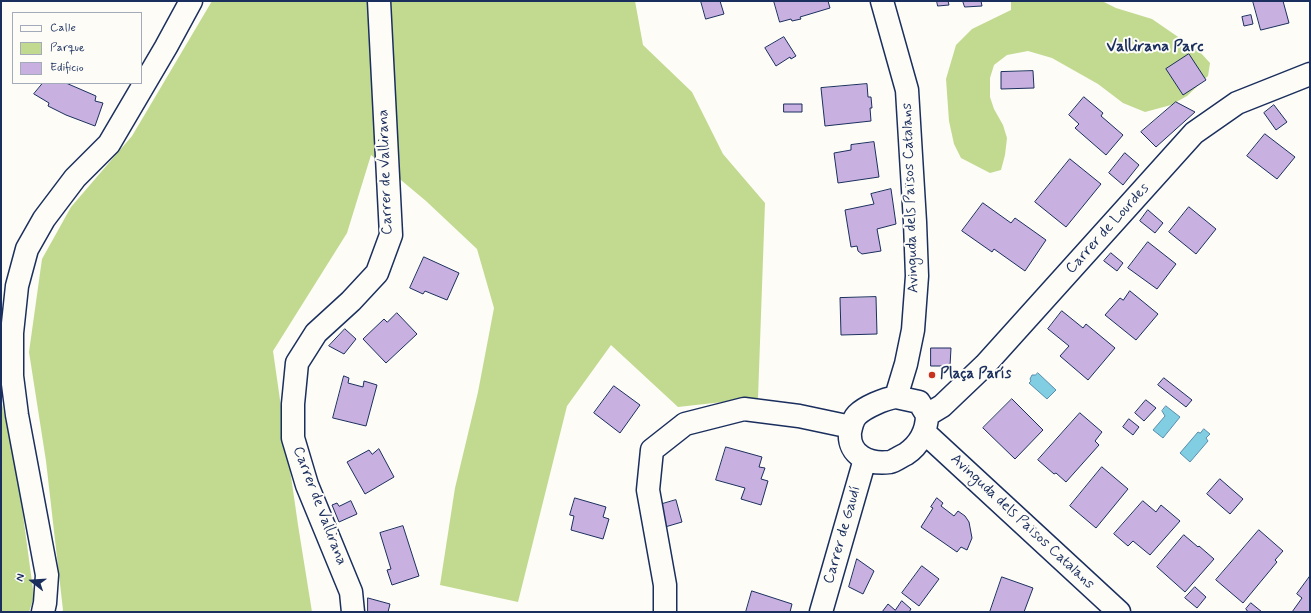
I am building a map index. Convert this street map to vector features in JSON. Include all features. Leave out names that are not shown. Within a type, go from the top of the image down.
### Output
[{"type":"street","points":[[43,612],[47,574],[17,415],[12,376],[12,333],[17,286],[27,249],[44,219],[75,178],[109,144],[191,1]]},
{"type":"street","name":"Carrer de Vallirana","points":[[353,612],[351,592],[307,485],[293,438],[293,404],[297,363],[316,333],[351,301],[377,273],[391,235],[379,1]]},
{"type":"street","name":"Avinguda dels Països Catalans","points":[[882,1],[907,90],[917,268],[913,330],[906,364],[896,397]]},
{"type":"street","name":"Carrer de Lourdes","points":[[926,423],[985,365],[1194,133],[1237,103],[1310,74]]},
{"type":"street","points":[[896,397],[919,402],[926,423],[912,450],[891,462],[877,462],[865,459],[857,455],[852,449],[850,439],[851,427],[857,416],[876,403],[896,397]]},
{"type":"street","points":[[665,612],[665,585],[648,490],[652,450],[685,424],[744,409],[799,416],[851,427]]},
{"type":"street","name":"Avinguda dels Països Catalans","points":[[926,423],[1118,612]]},
{"type":"street","name":"Carrer de Gaudí","points":[[821,612],[865,459]]},
{"type":"green space","points":[[212,1],[635,1],[643,45],[692,92],[723,154],[765,203],[758,398],[678,407],[611,345],[567,406],[518,602],[440,585],[455,488],[478,392],[494,308],[477,249],[426,201],[371,155],[347,233],[273,351],[312,612],[62,612],[63,610],[46,461],[29,352],[42,259],[71,207],[132,136]]},
{"type":"green space","points":[[1011,1],[1102,1],[1116,8],[1152,19],[1200,52],[1210,63],[1208,76],[1187,96],[1171,105],[1145,112],[1123,103],[1098,84],[1052,58],[1028,51],[1007,55],[994,65],[990,78],[990,97],[994,109],[1003,125],[1007,138],[1001,170],[990,173],[961,158],[954,144],[949,121],[946,79],[956,45],[972,29],[1011,10]]},
{"type":"green space","points":[[1,399],[18,478],[34,597],[29,612],[1,612]]},
{"type":"water","points":[[1038,373],[1056,390],[1047,399],[1029,383],[1032,375]]},
{"type":"water","points":[[1166,406],[1180,417],[1163,438],[1153,430],[1165,416],[1162,411]]},
{"type":"water","points":[[1204,429],[1210,434],[1206,438],[1208,441],[1190,462],[1180,453],[1198,432],[1200,433]]},
{"type":"building","points":[[701,1],[720,1],[724,14],[706,19]]},
{"type":"building","points":[[774,1],[828,1],[830,8],[800,17],[801,19],[792,21],[791,19],[780,22]]},
{"type":"building","points":[[937,1],[948,1],[949,5],[938,6]]},
{"type":"building","points":[[963,1],[981,1],[982,6],[965,7]]},
{"type":"building","points":[[1253,1],[1283,1],[1289,23],[1261,30]]},
{"type":"building","points":[[1251,15],[1253,24],[1244,26],[1242,17]]},
{"type":"building","points":[[784,37],[796,56],[791,59],[790,57],[776,66],[765,48]]},
{"type":"building","points":[[1189,54],[1206,80],[1183,95],[1166,69]]},
{"type":"building","points":[[1033,71],[1034,88],[1001,89],[1001,72]]},
{"type":"building","points":[[42,84],[68,84],[96,96],[95,101],[103,103],[95,126],[66,115],[48,106],[49,103],[34,94]]},
{"type":"building","points":[[867,84],[868,97],[871,97],[871,121],[825,126],[821,88]]},
{"type":"building","points":[[1084,97],[1103,113],[1101,116],[1123,135],[1106,155],[1075,128],[1079,124],[1069,115]]},
{"type":"building","points":[[1176,102],[1195,112],[1156,147],[1141,132]]},
{"type":"building","points":[[784,104],[802,104],[802,112],[784,112]]},
{"type":"building","points":[[1274,105],[1287,122],[1276,130],[1264,113]]},
{"type":"building","points":[[1265,134],[1295,157],[1277,179],[1247,156]]},
{"type":"building","points":[[874,142],[879,177],[838,183],[834,153],[851,150],[851,145]]},
{"type":"building","points":[[1125,153],[1139,165],[1123,185],[1109,173]]},
{"type":"building","points":[[1070,159],[1101,184],[1066,227],[1035,202]]},
{"type":"building","points":[[891,189],[896,224],[877,229],[881,251],[862,254],[858,251],[857,246],[851,247],[845,210],[874,204],[871,194]]},
{"type":"building","points":[[983,203],[1011,223],[1015,218],[1046,240],[1025,271],[994,249],[992,252],[962,231]]},
{"type":"building","points":[[1189,207],[1216,229],[1196,254],[1169,232]]},
{"type":"building","points":[[1148,210],[1163,223],[1155,233],[1140,221]]},
{"type":"building","points":[[1148,242],[1176,264],[1157,289],[1128,268]]},
{"type":"building","points":[[1111,253],[1123,263],[1117,271],[1104,261]]},
{"type":"building","points":[[424,257],[459,273],[447,300],[425,291],[423,294],[410,288]]},
{"type":"building","points":[[1130,291],[1158,314],[1136,340],[1105,315],[1120,298],[1123,300]]},
{"type":"building","points":[[876,297],[877,334],[841,335],[840,298]]},
{"type":"building","points":[[1062,311],[1083,328],[1086,324],[1115,348],[1088,380],[1060,356],[1069,346],[1048,329]]},
{"type":"building","points":[[397,313],[417,334],[386,363],[363,339],[384,319],[387,322]]},
{"type":"building","points":[[345,329],[356,339],[344,354],[329,346]]},
{"type":"building","points":[[931,348],[951,348],[950,366],[931,366]]},
{"type":"building","points":[[344,376],[349,378],[348,383],[363,387],[364,381],[377,385],[366,426],[333,418]]},
{"type":"building","points":[[1164,378],[1192,400],[1186,407],[1158,385]]},
{"type":"building","points":[[614,386],[640,405],[620,433],[594,413]]},
{"type":"building","points":[[1012,399],[1043,430],[1015,459],[983,428]]},
{"type":"building","points":[[1146,400],[1156,408],[1144,421],[1135,413]]},
{"type":"building","points":[[1080,413],[1102,432],[1095,441],[1099,445],[1066,482],[1038,460]]},
{"type":"building","points":[[1129,419],[1139,427],[1133,435],[1123,427]]},
{"type":"building","points":[[726,447],[762,457],[759,467],[765,468],[761,479],[768,481],[761,505],[741,499],[745,488],[716,480]]},
{"type":"building","points":[[379,449],[394,477],[365,494],[347,462],[369,450],[372,454]]},
{"type":"building","points":[[1102,467],[1128,489],[1096,528],[1070,506]]},
{"type":"building","points":[[1220,479],[1243,499],[1230,514],[1207,494]]},
{"type":"building","points":[[575,498],[606,507],[603,517],[609,519],[603,539],[571,530],[574,516],[570,515]]},
{"type":"building","points":[[937,498],[943,503],[941,506],[954,516],[958,511],[965,516],[969,522],[972,538],[967,550],[961,547],[957,552],[921,527],[933,508],[931,507]]},
{"type":"building","points":[[676,500],[682,522],[665,527],[659,505]]},
{"type":"building","points":[[351,501],[357,514],[339,522],[332,505],[337,503],[339,506]]},
{"type":"building","points":[[1143,501],[1156,512],[1161,505],[1180,521],[1150,555],[1133,541],[1128,546],[1114,534]]},
{"type":"building","points":[[403,526],[419,576],[392,585],[387,570],[391,569],[380,533]]},
{"type":"building","points":[[1259,530],[1283,551],[1275,560],[1277,562],[1243,603],[1216,580]]},
{"type":"building","points":[[1184,535],[1214,559],[1185,592],[1157,567]]},
{"type":"building","points":[[857,559],[874,571],[863,594],[849,587]]},
{"type":"building","points":[[922,566],[939,579],[919,606],[902,593]]},
{"type":"building","points":[[1310,576],[1310,612],[1292,612],[1302,598],[1297,594]]},
{"type":"building","points":[[1002,577],[1033,588],[1024,612],[990,612]]},
{"type":"building","points":[[1195,587],[1206,597],[1197,608],[1185,598]]},
{"type":"building","points":[[752,591],[792,604],[790,612],[746,612]]},
{"type":"building","points":[[368,598],[390,604],[388,612],[368,612]]},
{"type":"building","points":[[902,601],[911,609],[909,612],[882,612],[888,604],[895,610]]},
{"type":"building","points":[[1251,603],[1262,612],[1248,612],[1246,609]]},
{"type":"place","name":"Plaça París","points":[[932,375]]},
{"type":"district","name":"Vallirana Parc","points":[[1155,48]]}]
